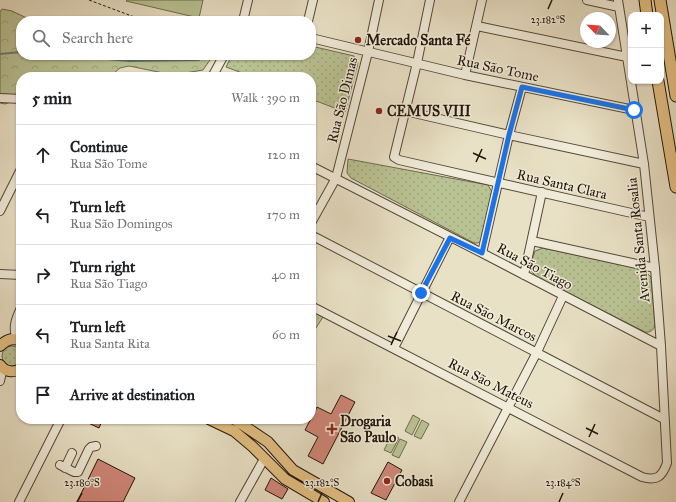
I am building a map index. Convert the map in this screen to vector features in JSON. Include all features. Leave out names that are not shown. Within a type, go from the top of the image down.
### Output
[{"type":"highway","points":[[645,0],[647,12]]},
{"type":"highway","points":[[660,0],[676,96]]},
{"type":"highway","points":[[659,84],[676,187]]},
{"type":"main road","points":[[0,346],[9,340],[16,340]]},
{"type":"main road","points":[[0,365],[8,371],[16,370]]},
{"type":"main road","points":[[219,424],[234,431],[285,479],[297,485],[319,501]]},
{"type":"main road","points":[[241,424],[268,442],[290,468]]},
{"type":"main road","points":[[264,459],[270,455],[274,455],[290,468],[349,502]]},
{"type":"main road","points":[[297,485],[320,494],[322,491],[321,487]]},
{"type":"street","points":[[244,16],[248,0]]},
{"type":"street","points":[[309,16],[313,0]]},
{"type":"street","name":"Rua São Dimas","points":[[316,214],[336,178],[368,52],[379,0]]},
{"type":"street","points":[[430,0],[417,63],[405,110],[509,135],[644,164]]},
{"type":"street","points":[[465,75],[482,0]]},
{"type":"street","points":[[587,0],[618,4]]},
{"type":"street","name":"Avenida Santa Rosalia","points":[[618,4],[634,110],[644,164],[655,268],[667,463],[659,477]]},
{"type":"street","points":[[477,26],[627,57]]},
{"type":"street","name":"Rua São Tome","points":[[316,39],[465,75],[634,110]]},
{"type":"street","points":[[215,72],[221,60]]},
{"type":"street","points":[[482,253],[509,135],[522,87]]},
{"type":"street","points":[[0,98],[16,99]]},
{"type":"street","name":"Rua Santa Clara","points":[[405,110],[394,157],[399,160],[649,217]]},
{"type":"street","name":"Rua São Tiago","points":[[316,168],[661,346]]},
{"type":"street","points":[[0,211],[16,179]]},
{"type":"street","points":[[524,275],[542,192]]},
{"type":"street","name":"Rua São Marcos","points":[[316,238],[664,419]]},
{"type":"street","points":[[394,348],[450,238]]},
{"type":"street","points":[[532,241],[655,268]]},
{"type":"street","points":[[0,274],[16,276]]},
{"type":"street","points":[[459,502],[537,352],[563,296]]},
{"type":"street","name":"Rua São Mateus","points":[[316,309],[642,477],[651,479],[659,477]]},
{"type":"street","points":[[16,318],[14,324],[16,330]]},
{"type":"street","points":[[0,365],[2,372],[0,382]]},
{"type":"street","points":[[19,502],[58,424]]},
{"type":"street","points":[[72,453],[62,467],[78,472],[91,447],[96,446]]},
{"type":"street","points":[[240,502],[264,459]]},
{"type":"path","points":[[89,0],[132,16]]},
{"type":"green space","points":[[203,0],[199,16],[190,16],[126,1]]},
{"type":"green space","points":[[2,9],[12,11],[22,16],[16,16],[16,60],[210,60],[203,70],[191,72],[158,72],[129,66],[120,68],[115,72],[16,72],[16,100],[5,104],[0,103],[0,12]]},
{"type":"green space","points":[[316,47],[354,56],[358,63],[345,112],[316,101],[316,72],[240,72],[226,67],[230,60],[316,60]]},
{"type":"green space","points":[[348,159],[488,185],[492,192],[482,240],[478,243],[474,243],[351,178],[347,173]]},
{"type":"green space","points":[[543,248],[641,269],[646,272],[651,277],[655,325],[652,331],[645,332],[536,277],[531,270],[533,256],[535,251]]},
{"type":"green space","points":[[316,314],[323,317],[316,328]]},
{"type":"green space","points":[[12,346],[16,347],[16,365],[12,366],[5,363],[2,356],[5,349]]},
{"type":"green space","points":[[413,415],[420,419],[412,435],[405,431]]},
{"type":"green space","points":[[422,420],[429,424],[421,439],[414,436]]},
{"type":"green space","points":[[392,434],[399,438],[391,453],[384,450]]},
{"type":"green space","points":[[400,439],[407,442],[399,458],[392,455]]},
{"type":"building","name":"Drogaria São Paulo","points":[[341,395],[355,402],[323,464],[308,456],[318,437],[305,430],[308,424],[316,424],[317,407],[331,414]]},
{"type":"building","points":[[91,424],[101,424],[99,428]]},
{"type":"building","points":[[98,459],[135,478],[123,502],[77,502]]},
{"type":"building","name":"Cobasi","points":[[388,462],[402,470],[386,500],[371,493]]},
{"type":"building","points":[[271,478],[288,489],[282,499],[265,490]]},
{"type":"waterway","points":[[0,54],[16,52]]},
{"type":"waterway","points":[[118,60],[199,60]]},
{"type":"place","name":"Mercado Santa Fé","points":[[358,40]]},
{"type":"place","name":"CEMUS VIII","points":[[379,111]]},
{"type":"place","name":"Drogaria São Paulo","points":[[332,429]]},
{"type":"place","name":"Cobasi","points":[[387,481]]},
{"type":"route","points":[[421,293],[450,238],[482,253],[509,135],[522,87],[634,110]]}]
